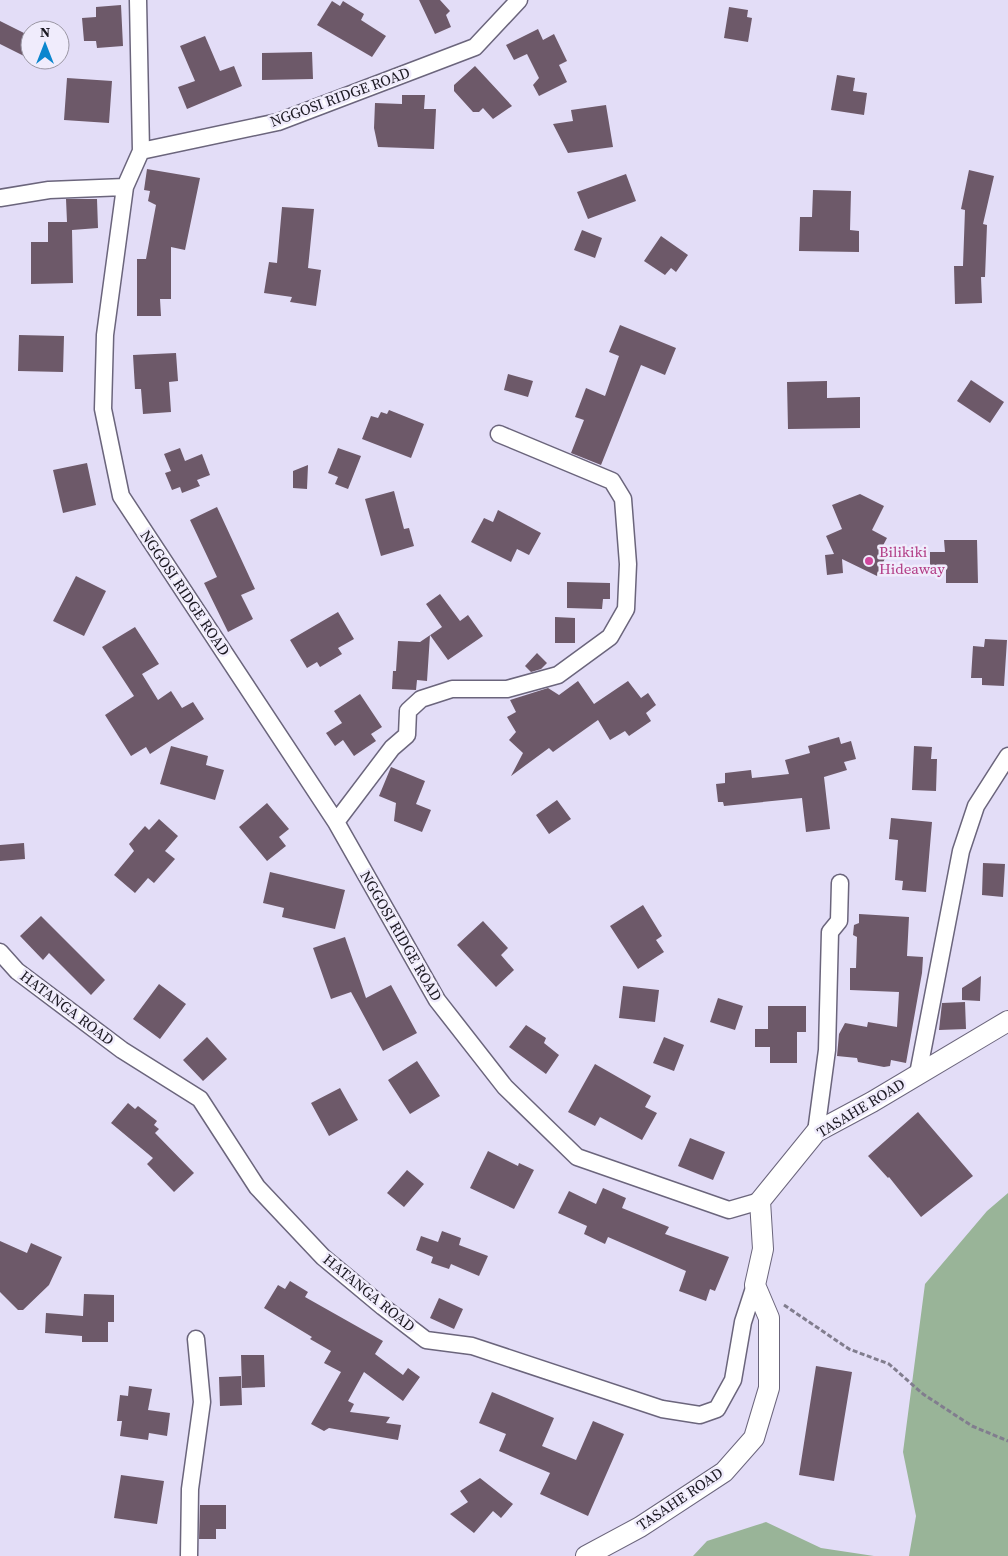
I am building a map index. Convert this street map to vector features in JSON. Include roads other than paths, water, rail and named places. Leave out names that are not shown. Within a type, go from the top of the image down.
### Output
[{"type":"street","points":[[138,0],[141,151]]},
{"type":"street","name":"NGGOSI RIDGE ROAD","points":[[516,2],[475,47],[278,122],[141,151],[125,187],[105,335],[103,409],[121,496],[336,822],[437,1000],[505,1088],[578,1157],[729,1210],[760,1201]]},
{"type":"street","points":[[0,198],[49,190],[125,187]]},
{"type":"street","points":[[336,822],[392,748],[407,735],[408,711],[421,699],[452,689],[507,689],[558,676],[610,638],[626,609],[628,564],[624,499],[612,481],[499,434]]},
{"type":"street","points":[[918,1074],[961,851],[976,806],[1008,756]]},
{"type":"street","points":[[816,1132],[826,1050],[830,932],[839,921],[840,883]]},
{"type":"street","name":"HATANGA ROAD","points":[[0,952],[17,970],[122,1050],[200,1099],[257,1187],[270,1201],[323,1257],[426,1340],[472,1346],[662,1409],[700,1415],[717,1409],[733,1380],[742,1322],[755,1285]]},
{"type":"street","name":"TASAHE ROAD","points":[[760,1201],[816,1132],[1008,1021]]},
{"type":"street","points":[[755,1285],[763,1249],[760,1201]]},
{"type":"street","name":"TASAHE ROAD","points":[[586,1556],[640,1527],[724,1472],[754,1438],[769,1388],[769,1318],[755,1285]]},
{"type":"street","points":[[189,1556],[190,1489],[202,1402],[196,1339]]},
{"type":"place","name":"Bilikiki Hideaway","points":[[869,561]]}]
